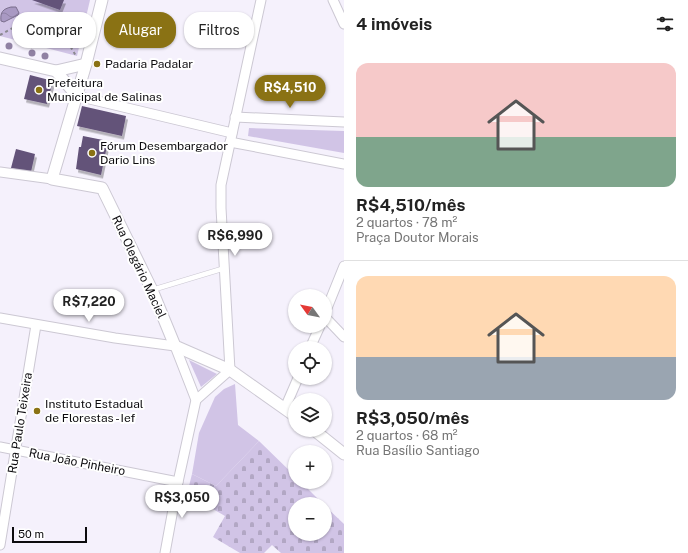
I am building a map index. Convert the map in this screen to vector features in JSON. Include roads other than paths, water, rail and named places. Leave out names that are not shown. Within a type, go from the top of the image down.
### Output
[{"type":"street","points":[[0,172],[52,179],[77,96],[82,62],[102,0]]},
{"type":"street","points":[[230,370],[221,208],[222,185],[235,117],[261,0]]},
{"type":"street","points":[[333,0],[344,24]]},
{"type":"street","points":[[0,58],[56,71],[82,62]]},
{"type":"street","points":[[56,71],[77,96],[232,133]]},
{"type":"street","points":[[235,117],[344,122]]},
{"type":"street","points":[[230,142],[344,164]]},
{"type":"street","name":"Rua Olegário Maciel","points":[[52,179],[102,188],[152,290],[175,346]]},
{"type":"street","points":[[332,296],[344,266]]},
{"type":"street","points":[[0,318],[36,325],[175,346],[230,370],[288,410]]},
{"type":"street","name":"Rua Paulo Teixeira","points":[[0,545],[36,325]]},
{"type":"street","points":[[332,325],[344,337]]},
{"type":"street","points":[[165,553],[178,482],[196,400],[175,346]]},
{"type":"street","points":[[196,400],[230,370]]},
{"type":"street","points":[[285,408],[295,385]]},
{"type":"street","points":[[323,437],[344,454]]},
{"type":"street","name":"Rua João Pinheiro","points":[[0,447],[178,482]]},
{"type":"lane","points":[[152,290],[225,268]]},
{"type":"water","points":[[16,7],[18,12],[12,12],[12,18],[4,22],[1,21],[1,15],[6,9]]},
{"type":"place","name":"Padaria Padalar","points":[[97,64]]},
{"type":"place","name":"Prefeitura Municipal de Salinas","points":[[39,90]]},
{"type":"place","name":"Fórum Desembargador Dario Lins","points":[[92,153]]},
{"type":"place","name":"Instituto Estadual de Florestas - Ief","points":[[37,411]]}]
